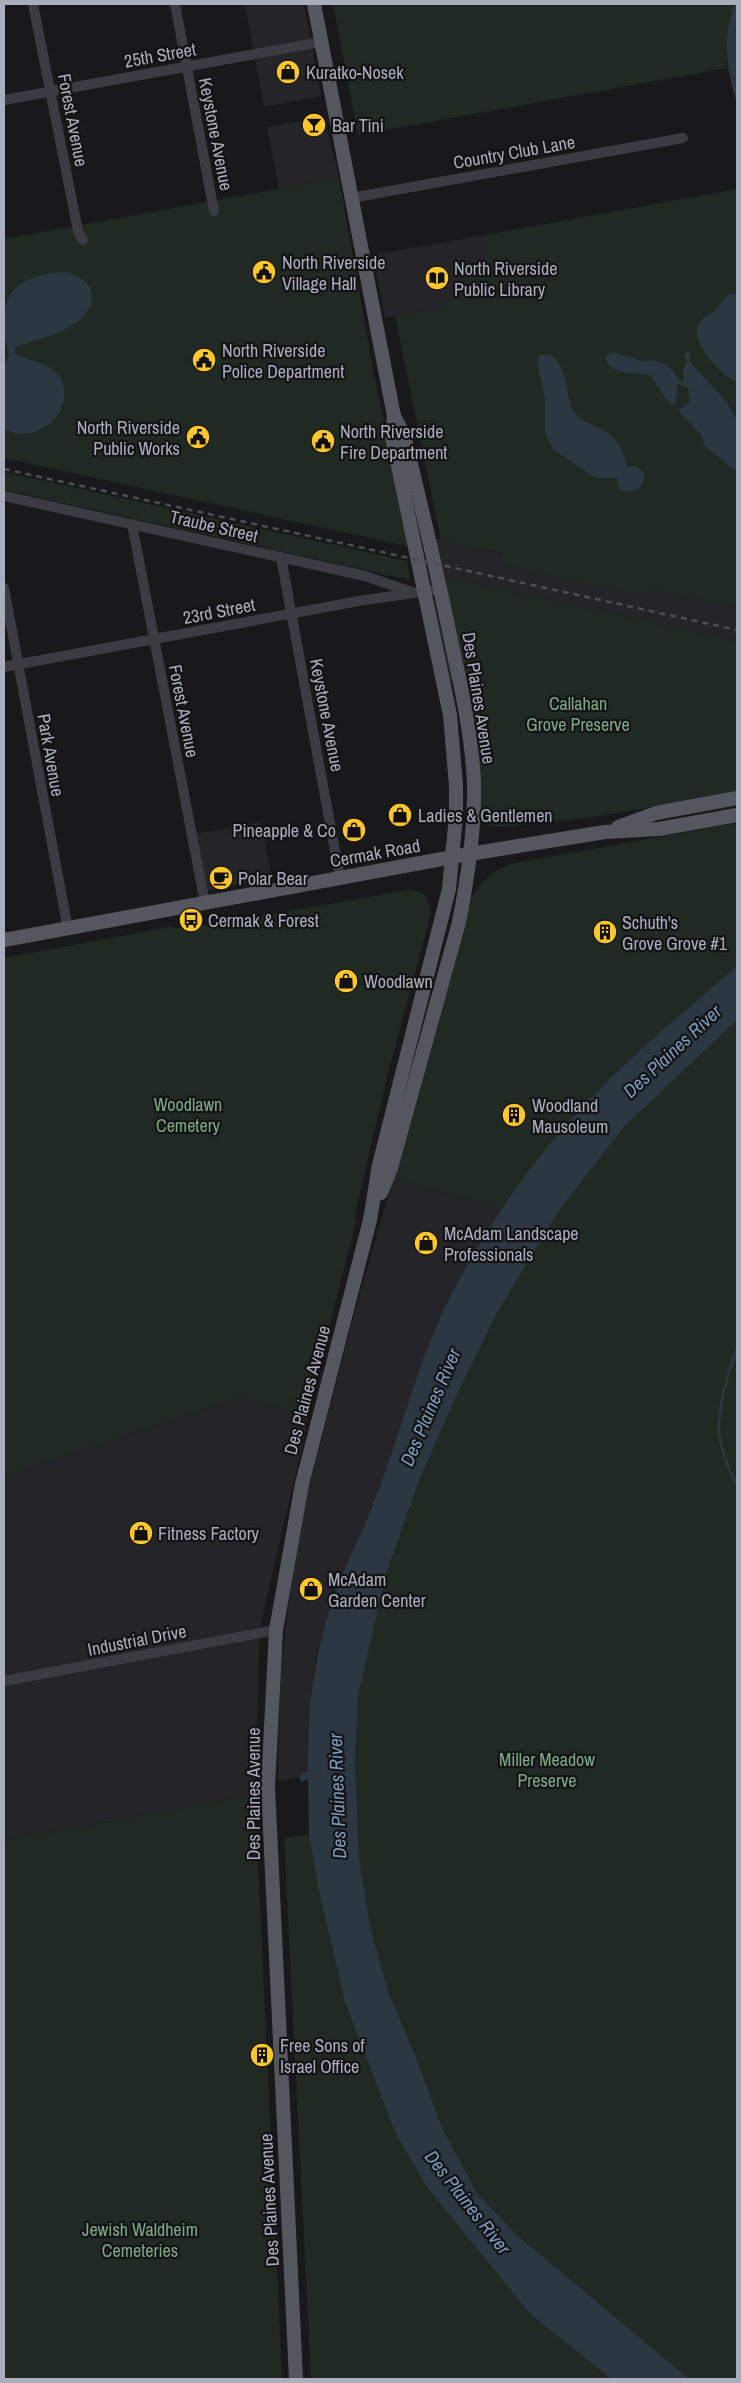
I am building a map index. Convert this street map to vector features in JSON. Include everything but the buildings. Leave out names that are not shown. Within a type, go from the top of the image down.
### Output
[{"type":"main road","name":"Des Plaines Avenue","points":[[296,2379],[268,1787],[276,1630],[302,1484],[370,1220],[379,1165],[446,907],[452,858],[456,796],[452,736],[420,592],[392,436],[394,416],[314,4]]},
{"type":"main road","name":"Des Plaines Avenue","points":[[370,1220],[391,1168],[459,922],[469,854],[474,783],[470,735],[440,588],[404,435],[394,416]]},
{"type":"main road","name":"Cermak Road","points":[[605,832],[656,813],[737,798]]},
{"type":"main road","name":"Cermak Road","points":[[4,940],[469,854],[605,832],[659,829],[737,815]]},
{"type":"street","name":"Forest Avenue","points":[[34,4],[78,231],[83,240]]},
{"type":"street","name":"Keystone Avenue","points":[[175,4],[214,211]]},
{"type":"street","name":"25th Street","points":[[4,100],[321,42]]},
{"type":"street","name":"Country Club Lane","points":[[352,198],[683,138]]},
{"type":"street","name":"Traube Street","points":[[4,496],[364,576],[420,592]]},
{"type":"street","name":"Forest Avenue","points":[[132,524],[205,903]]},
{"type":"street","name":"Keystone Avenue","points":[[281,557],[340,878]]},
{"type":"street","name":"Park Avenue","points":[[4,588],[68,928]]},
{"type":"street","name":"23rd Street","points":[[4,667],[440,588]]},
{"type":"street","name":"Industrial Drive","points":[[4,1681],[276,1630]]},
{"type":"shaded area","points":[[245,4],[304,4],[321,96],[264,107]]},
{"type":"shaded area","points":[[324,117],[339,178],[279,189],[267,127]]},
{"type":"shaded area","points":[[485,235],[488,253],[442,308],[385,318],[373,255]]},
{"type":"shaded area","points":[[435,538],[737,608],[737,641],[445,577]]},
{"type":"shaded area","points":[[261,822],[272,878],[201,892],[191,835]]},
{"type":"shaded area","points":[[393,1179],[504,1208],[487,1233],[450,1297],[420,1370],[375,1500],[342,1575],[316,1656],[307,1732],[308,1771],[296,1778],[278,1781],[280,1680],[294,1559],[305,1502],[357,1304]]},
{"type":"shaded area","points":[[242,1397],[309,1416],[260,1627],[255,1797],[247,1796],[4,1841],[4,1475]]},
{"type":"green space","points":[[333,4],[735,4],[728,36],[727,68],[358,135]]},
{"type":"green space","points":[[339,178],[374,375],[411,547],[4,458],[4,239]]},
{"type":"green space","points":[[737,189],[737,608],[654,589],[641,595],[508,565],[501,553],[441,540],[395,316],[442,308],[488,253],[485,235]]},
{"type":"green space","points":[[4,472],[407,561],[410,580],[4,490]]},
{"type":"green space","name":"Callahan Grove Preserve","points":[[445,577],[737,641],[737,792],[601,816],[506,827],[487,826],[480,812],[473,718]]},
{"type":"green space","points":[[433,598],[439,608],[454,681],[449,681]]},
{"type":"green space","points":[[737,823],[737,966],[607,1081],[556,1138],[504,1208],[393,1179],[470,901],[483,882],[500,869],[515,863]]},
{"type":"green space","name":"Woodlawn Cemetery","points":[[414,890],[425,896],[431,913],[386,1081],[355,1214],[356,1223],[306,1415],[242,1397],[4,1475],[4,958],[169,927],[185,929]]},
{"type":"green space","name":"Miller Meadow Preserve","points":[[737,1020],[737,2379],[689,2379],[517,2235],[477,2193],[443,2130],[389,1994],[370,1926],[359,1857],[355,1762],[358,1696],[386,1575],[418,1483],[460,1388],[497,1313],[558,1212],[624,1127]]},
{"type":"green space","name":"Jewish Waldheim Cemeteries","points":[[247,1796],[255,1797],[282,2379],[4,2379],[4,1841]]},
{"type":"green space","points":[[309,1835],[318,1887],[345,2002],[395,2132],[426,2186],[529,2313],[611,2379],[311,2379],[284,1838]]},
{"type":"water","points":[[735,4],[737,4],[737,105],[730,79],[727,54],[728,30]]},
{"type":"water","points":[[67,272],[85,281],[92,293],[89,308],[83,317],[62,331],[17,346],[14,351],[23,357],[46,366],[59,376],[63,384],[64,397],[61,408],[55,418],[38,431],[15,433],[4,429],[4,367],[9,356],[4,334],[6,304],[18,286],[28,280],[52,273]]},
{"type":"water","points":[[733,293],[737,296],[737,382],[723,373],[709,358],[699,340],[697,331],[702,319],[716,309],[728,295]]},
{"type":"water","points":[[613,352],[643,361],[653,360],[665,364],[673,371],[680,382],[684,380],[683,369],[687,362],[684,355],[686,352],[690,353],[690,362],[726,401],[737,420],[737,472],[705,446],[701,435],[679,411],[679,408],[683,408],[690,401],[688,388],[680,384],[677,385],[676,402],[673,405],[649,375],[622,372],[611,367],[607,362],[606,356]]},
{"type":"water","points":[[543,354],[552,356],[563,371],[572,409],[577,415],[584,421],[607,433],[616,441],[623,452],[627,467],[635,466],[642,471],[645,479],[639,489],[628,492],[620,490],[617,478],[598,478],[591,475],[553,449],[545,432],[545,398],[537,362],[538,357]]},
{"type":"water","name":"Des Plaines River","points":[[737,966],[737,1020],[624,1127],[558,1212],[497,1313],[460,1388],[418,1483],[386,1575],[358,1696],[355,1762],[359,1857],[370,1926],[389,1994],[443,2130],[477,2193],[517,2235],[689,2379],[611,2379],[529,2313],[426,2186],[395,2132],[345,2002],[318,1887],[309,1835],[308,1779],[301,1782],[299,1776],[308,1771],[311,1695],[326,1621],[347,1564],[368,1518],[419,1370],[439,1320],[465,1269],[513,1192],[570,1121],[607,1081]]},
{"type":"waterway","points":[[737,1349],[723,1396],[719,1431],[724,1455],[737,1484]]},
{"type":"railway","points":[[4,469],[737,630]]},
{"type":"place","name":"Kuratko-Nosek","points":[[288,72]]},
{"type":"place","name":"Bar Tini","points":[[314,125]]},
{"type":"place","name":"North Riverside Village Hall","points":[[264,272]]},
{"type":"place","name":"North Riverside Public Library","points":[[437,278]]},
{"type":"place","name":"North Riverside Police Department","points":[[204,360]]},
{"type":"place","name":"North Riverside Public Works","points":[[198,437]]},
{"type":"place","name":"North Riverside Fire Department","points":[[323,441]]},
{"type":"place","name":"Ladies & Gentlemen","points":[[400,815]]},
{"type":"place","name":"Pineapple & Co","points":[[354,830]]},
{"type":"place","name":"Polar Bear","points":[[221,878]]},
{"type":"place","name":"Cermak & Forest","points":[[191,920]]},
{"type":"place","name":"Schuth's Grove Grove #1","points":[[605,932]]},
{"type":"place","name":"Woodlawn","points":[[346,981]]},
{"type":"place","name":"Woodland Mausoleum","points":[[514,1115]]},
{"type":"place","name":"McAdam Landscape Professionals","points":[[426,1243]]},
{"type":"place","name":"Fitness Factory","points":[[141,1533]]},
{"type":"place","name":"McAdam Garden Center","points":[[311,1589]]},
{"type":"place","name":"Free Sons of Israel Office","points":[[262,2055]]}]
